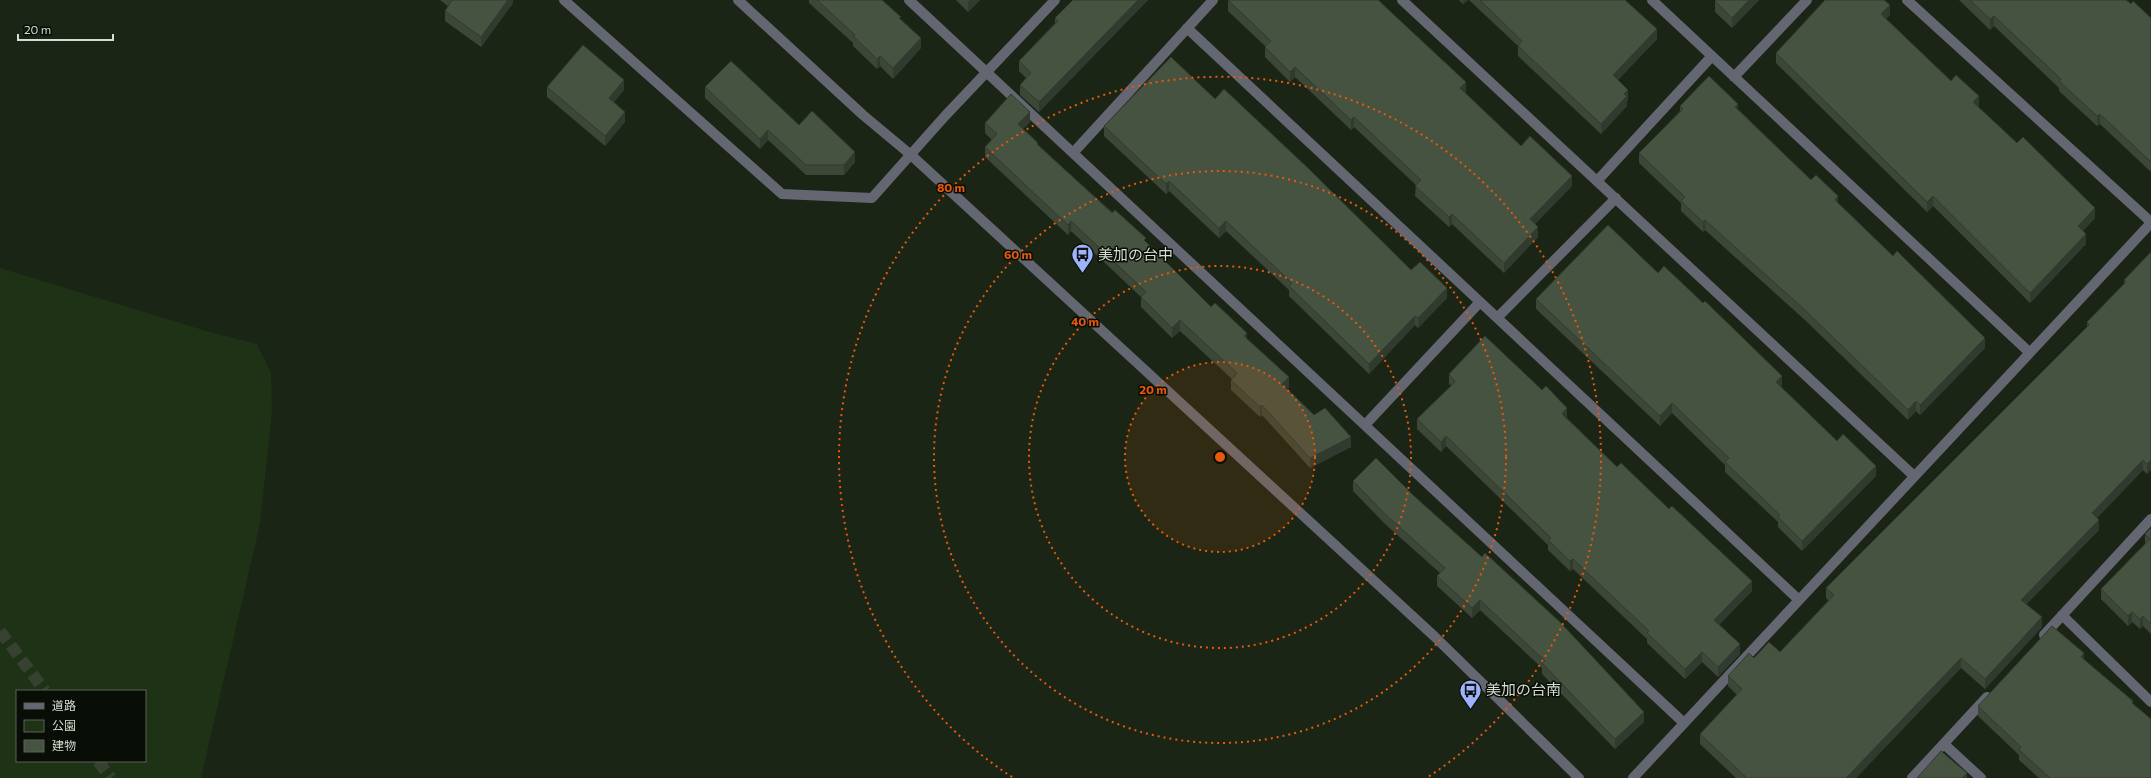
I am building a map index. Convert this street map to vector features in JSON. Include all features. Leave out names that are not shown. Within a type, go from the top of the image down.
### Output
[{"type":"street","points":[[564,0],[782,194],[872,198],[912,155],[945,116],[1055,0]]},
{"type":"street","points":[[738,0],[863,115],[912,155],[1434,636],[1579,778]]},
{"type":"street","points":[[909,0],[1684,723]]},
{"type":"street","points":[[1073,153],[1213,0]]},
{"type":"street","points":[[1402,0],[1914,476]]},
{"type":"street","points":[[1652,0],[2029,352]]},
{"type":"street","points":[[1734,78],[1807,0]]},
{"type":"street","points":[[1633,778],[2151,222],[1907,0]]},
{"type":"street","points":[[1187,28],[1799,600]]},
{"type":"street","points":[[1597,181],[1712,56]]},
{"type":"street","points":[[1497,318],[1616,198]]},
{"type":"street","points":[[1365,425],[1480,302]]},
{"type":"street","points":[[2035,644],[2151,519]]},
{"type":"street","points":[[2062,615],[2151,702]]},
{"type":"street","points":[[1912,778],[1992,691]]},
{"type":"street","points":[[1944,744],[1981,778]]},
{"type":"green space","points":[[0,268],[213,333],[257,344],[271,373],[272,411],[260,524],[201,778],[0,778]]},
{"type":"building","points":[[452,0],[508,0],[481,37],[445,11]]},
{"type":"building","points":[[817,0],[882,0],[921,38],[893,68],[880,56],[877,59],[853,36],[855,35]]},
{"type":"building","points":[[1073,0],[1138,0],[1039,102],[1020,85],[1031,73],[1019,61],[1058,21],[1055,18]]},
{"type":"building","points":[[1228,0],[1378,0],[1466,82],[1460,88],[1521,146],[1530,136],[1572,176],[1530,219],[1538,227],[1504,263],[1452,214],[1449,217],[1415,186],[1421,180],[1354,117],[1351,120],[1295,67],[1290,72],[1265,47],[1271,41]]},
{"type":"building","points":[[1480,0],[1625,0],[1657,29],[1613,75],[1628,90],[1624,94],[1627,96],[1601,124],[1518,46],[1522,41]]},
{"type":"building","points":[[1749,0],[1732,18],[1715,1]]},
{"type":"building","points":[[1825,0],[1884,0],[1890,5],[1881,14],[1951,81],[1956,75],[1979,96],[1973,102],[2017,143],[2023,137],[2095,208],[2078,226],[2086,234],[2030,293],[1933,196],[1927,202],[1776,53]]},
{"type":"building","points":[[1970,0],[2126,0],[2131,4],[2133,1],[2151,18],[2151,162],[2100,114],[2097,116],[2059,81],[2061,79],[1994,16],[1990,19]]},
{"type":"building","points":[[583,45],[624,80],[609,98],[625,112],[605,136],[547,87]]},
{"type":"building","points":[[1171,57],[1215,99],[1224,89],[1310,170],[1411,270],[1420,262],[1447,288],[1418,318],[1415,316],[1369,364],[1289,286],[1292,283],[1226,221],[1219,228],[1169,181],[1166,184],[1104,126]]},
{"type":"building","points":[[731,61],[799,125],[812,111],[855,152],[844,165],[806,165],[768,130],[760,139],[705,87]]},
{"type":"building","points":[[1709,76],[1738,104],[1735,107],[1811,180],[1816,175],[1838,196],[1835,200],[1893,256],[1897,251],[1985,338],[1920,405],[1916,401],[1908,410],[1806,311],[1705,220],[1703,222],[1681,201],[1685,197],[1639,153],[1683,109],[1680,106]]},
{"type":"building","points":[[1011,94],[1030,112],[1018,124],[1038,143],[1037,144],[1112,213],[1115,210],[1146,238],[1144,240],[1211,307],[1215,303],[1247,333],[1244,336],[1289,377],[1282,384],[1314,415],[1325,408],[1351,437],[1310,458],[1262,405],[1260,407],[1231,380],[1237,373],[1180,320],[1172,328],[1141,297],[1146,292],[1071,221],[1068,225],[985,147],[997,134],[985,123]]},
{"type":"building","points":[[1608,225],[1658,273],[1664,266],[1703,303],[1705,301],[1782,376],[1776,382],[1837,441],[1843,434],[1876,466],[1802,541],[1778,517],[1780,515],[1725,462],[1729,458],[1672,403],[1660,416],[1536,299]]},
{"type":"building","points":[[2151,252],[2151,460],[2147,464],[2143,460],[2092,513],[2099,520],[2021,600],[2042,617],[1985,679],[1961,658],[1846,778],[1747,778],[1700,734],[1742,689],[1728,676],[1749,653],[1754,658],[1769,642],[1780,652],[1834,595],[1826,588],[2089,325],[2087,322],[2126,282],[2124,280]]},
{"type":"building","points":[[1485,336],[1542,390],[1546,386],[1567,408],[1562,414],[1617,467],[1621,463],[1669,509],[1672,506],[1752,581],[1714,620],[1740,644],[1718,667],[1702,652],[1685,669],[1647,633],[1649,631],[1573,559],[1570,561],[1548,540],[1551,538],[1446,436],[1441,442],[1417,419],[1455,382],[1449,374]]},
{"type":"building","points":[[1376,458],[1413,495],[1482,557],[1485,553],[1560,622],[1644,712],[1615,739],[1542,663],[1545,661],[1480,600],[1472,608],[1437,576],[1445,568],[1385,514],[1353,481]]},
{"type":"building","points":[[2151,528],[2151,624],[2143,616],[2140,619],[2132,612],[2128,616],[2101,589],[2150,539],[2145,534]]},
{"type":"building","points":[[2052,626],[2084,653],[2081,657],[2133,701],[2132,703],[2151,719],[2151,778],[2050,778],[2019,750],[2021,747],[1978,706]]},
{"type":"building","points":[[1941,751],[1967,773],[1962,778],[1917,778]]},
{"type":"tunnel","points":[[0,631],[44,690]]},
{"type":"tunnel","points":[[99,762],[111,778]]},
{"type":"place","name":"美加の台中","points":[[1082,274]]},
{"type":"place","name":"美加の台南","points":[[1471,710]]}]
